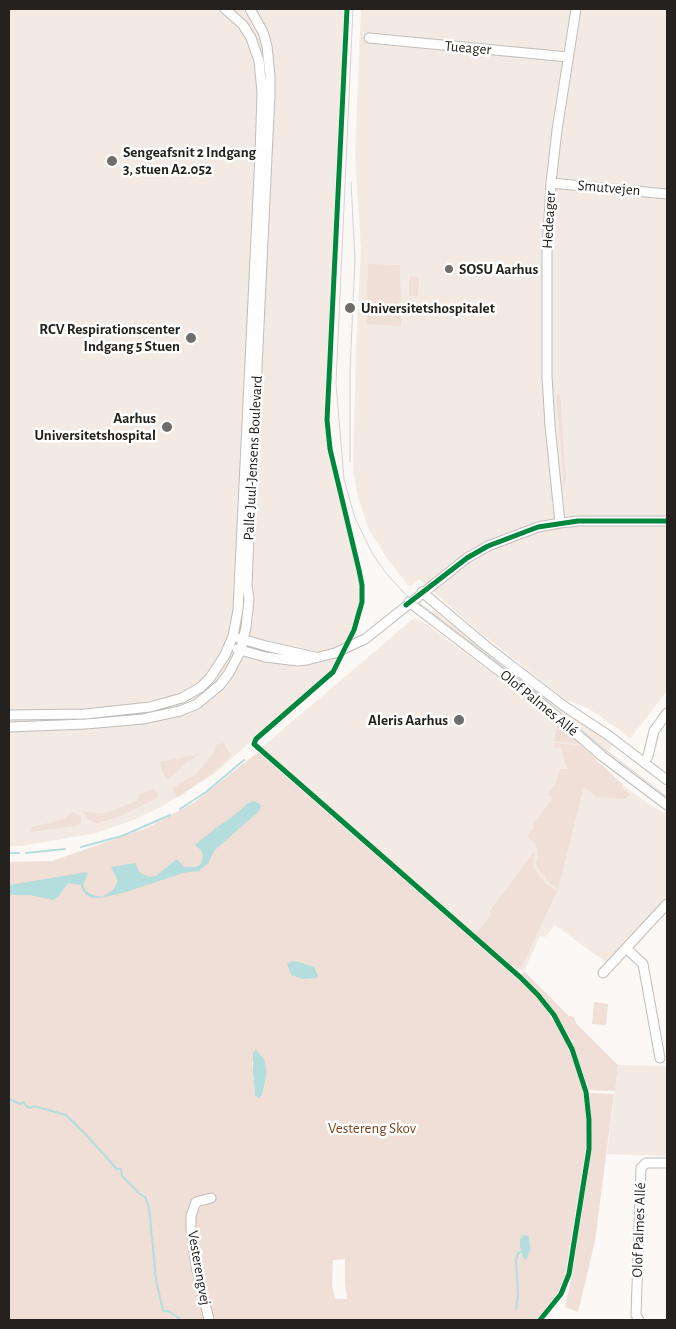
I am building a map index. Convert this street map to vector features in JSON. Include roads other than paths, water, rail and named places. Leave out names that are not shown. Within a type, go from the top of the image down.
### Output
[{"type":"street","name":"Palle Juul-Jensens Boulevard","points":[[225,9],[243,25],[251,38],[259,61],[262,92],[240,568],[244,605],[240,642]]},
{"type":"street","name":"Palle Juul-Jensens Boulevard","points":[[9,727],[86,724],[144,719],[180,711],[196,704],[220,685],[229,673],[240,642],[249,599],[247,585],[270,76],[267,46],[263,32],[250,9]]},
{"type":"street","name":"Hedeager","points":[[560,523],[550,426],[546,341],[547,252],[551,184],[576,9]]},
{"type":"street","name":"Tueager","points":[[369,38],[568,57]]},
{"type":"street","name":"Smutvejen","points":[[551,184],[667,194]]},
{"type":"street","points":[[240,642],[265,657],[298,661],[318,657],[342,650],[365,638],[467,558],[488,546],[538,527],[560,523],[578,521],[667,521]]},
{"type":"street","name":"Olof Palmes Allé","points":[[422,592],[501,658],[564,706],[608,734],[667,780]]},
{"type":"street","name":"Olof Palmes Allé","points":[[409,602],[541,703],[602,756],[667,805]]},
{"type":"street","points":[[9,715],[85,714],[163,704],[186,696],[201,687],[218,667],[229,647],[240,642],[318,657]]},
{"type":"street","points":[[644,762],[648,756],[654,732],[667,714]]},
{"type":"street","points":[[603,973],[667,904]]},
{"type":"street","points":[[626,948],[643,964],[660,1058]]},
{"type":"street","name":"Olof Palmes Allé","points":[[639,1320],[636,1315],[641,1168],[646,1163],[667,1163]]},
{"type":"street","name":"Vesterengvej","points":[[209,1320],[196,1266],[191,1223],[193,1208],[196,1202],[211,1198]]},
{"type":"water","points":[[253,801],[260,804],[261,807],[258,812],[215,850],[208,863],[199,871],[183,873],[123,893],[99,898],[86,895],[80,885],[68,883],[58,897],[53,900],[30,895],[9,895],[9,885],[87,872],[88,874],[83,884],[85,890],[92,895],[102,897],[113,890],[118,881],[111,867],[135,863],[140,873],[150,877],[156,876],[177,859],[184,867],[196,867],[201,864],[203,855],[201,850],[195,845]]},
{"type":"water","points":[[291,961],[314,967],[318,975],[316,978],[303,979],[291,975],[287,964]]},
{"type":"water","points":[[256,1050],[264,1059],[266,1068],[262,1096],[259,1098],[255,1096],[253,1072],[253,1053]]},
{"type":"water","points":[[524,1235],[529,1236],[530,1250],[526,1260],[523,1258],[520,1246],[520,1239]]},
{"type":"waterway","points":[[180,809],[206,792],[244,760]]},
{"type":"waterway","points":[[81,847],[122,836],[170,815]]},
{"type":"waterway","points":[[26,853],[65,849]]},
{"type":"waterway","points":[[9,853],[19,853]]},
{"type":"waterway","points":[[9,1099],[20,1104],[24,1102],[30,1108],[34,1106],[66,1115],[117,1169],[121,1169],[122,1176],[145,1197],[149,1207],[156,1280],[163,1311],[169,1311],[181,1320]]},
{"type":"waterway","points":[[516,1309],[518,1295],[516,1260],[518,1253],[521,1252]]},
{"type":"tram line","points":[[353,9],[336,384],[344,479],[355,518],[372,553],[385,572],[405,594],[667,797]]},
{"type":"tram line","points":[[350,462],[350,371],[355,258],[351,182]]},
{"type":"place","name":"Sengeafsnit 2 Indgang 3, stuen A2.052","points":[[112,161]]},
{"type":"place","name":"SOSU Aarhus","points":[[449,269]]},
{"type":"place","name":"Universitetshospitalet","points":[[350,308]]},
{"type":"place","name":"RCV Respirationscenter Indgang 5 Stuen","points":[[191,338]]},
{"type":"place","name":"Aarhus Universitetshospital","points":[[167,427]]},
{"type":"place","name":"Aleris Aarhus","points":[[459,720]]},
{"type":"park label","name":"Vestereng Skov","points":[[372,1128]]}]
